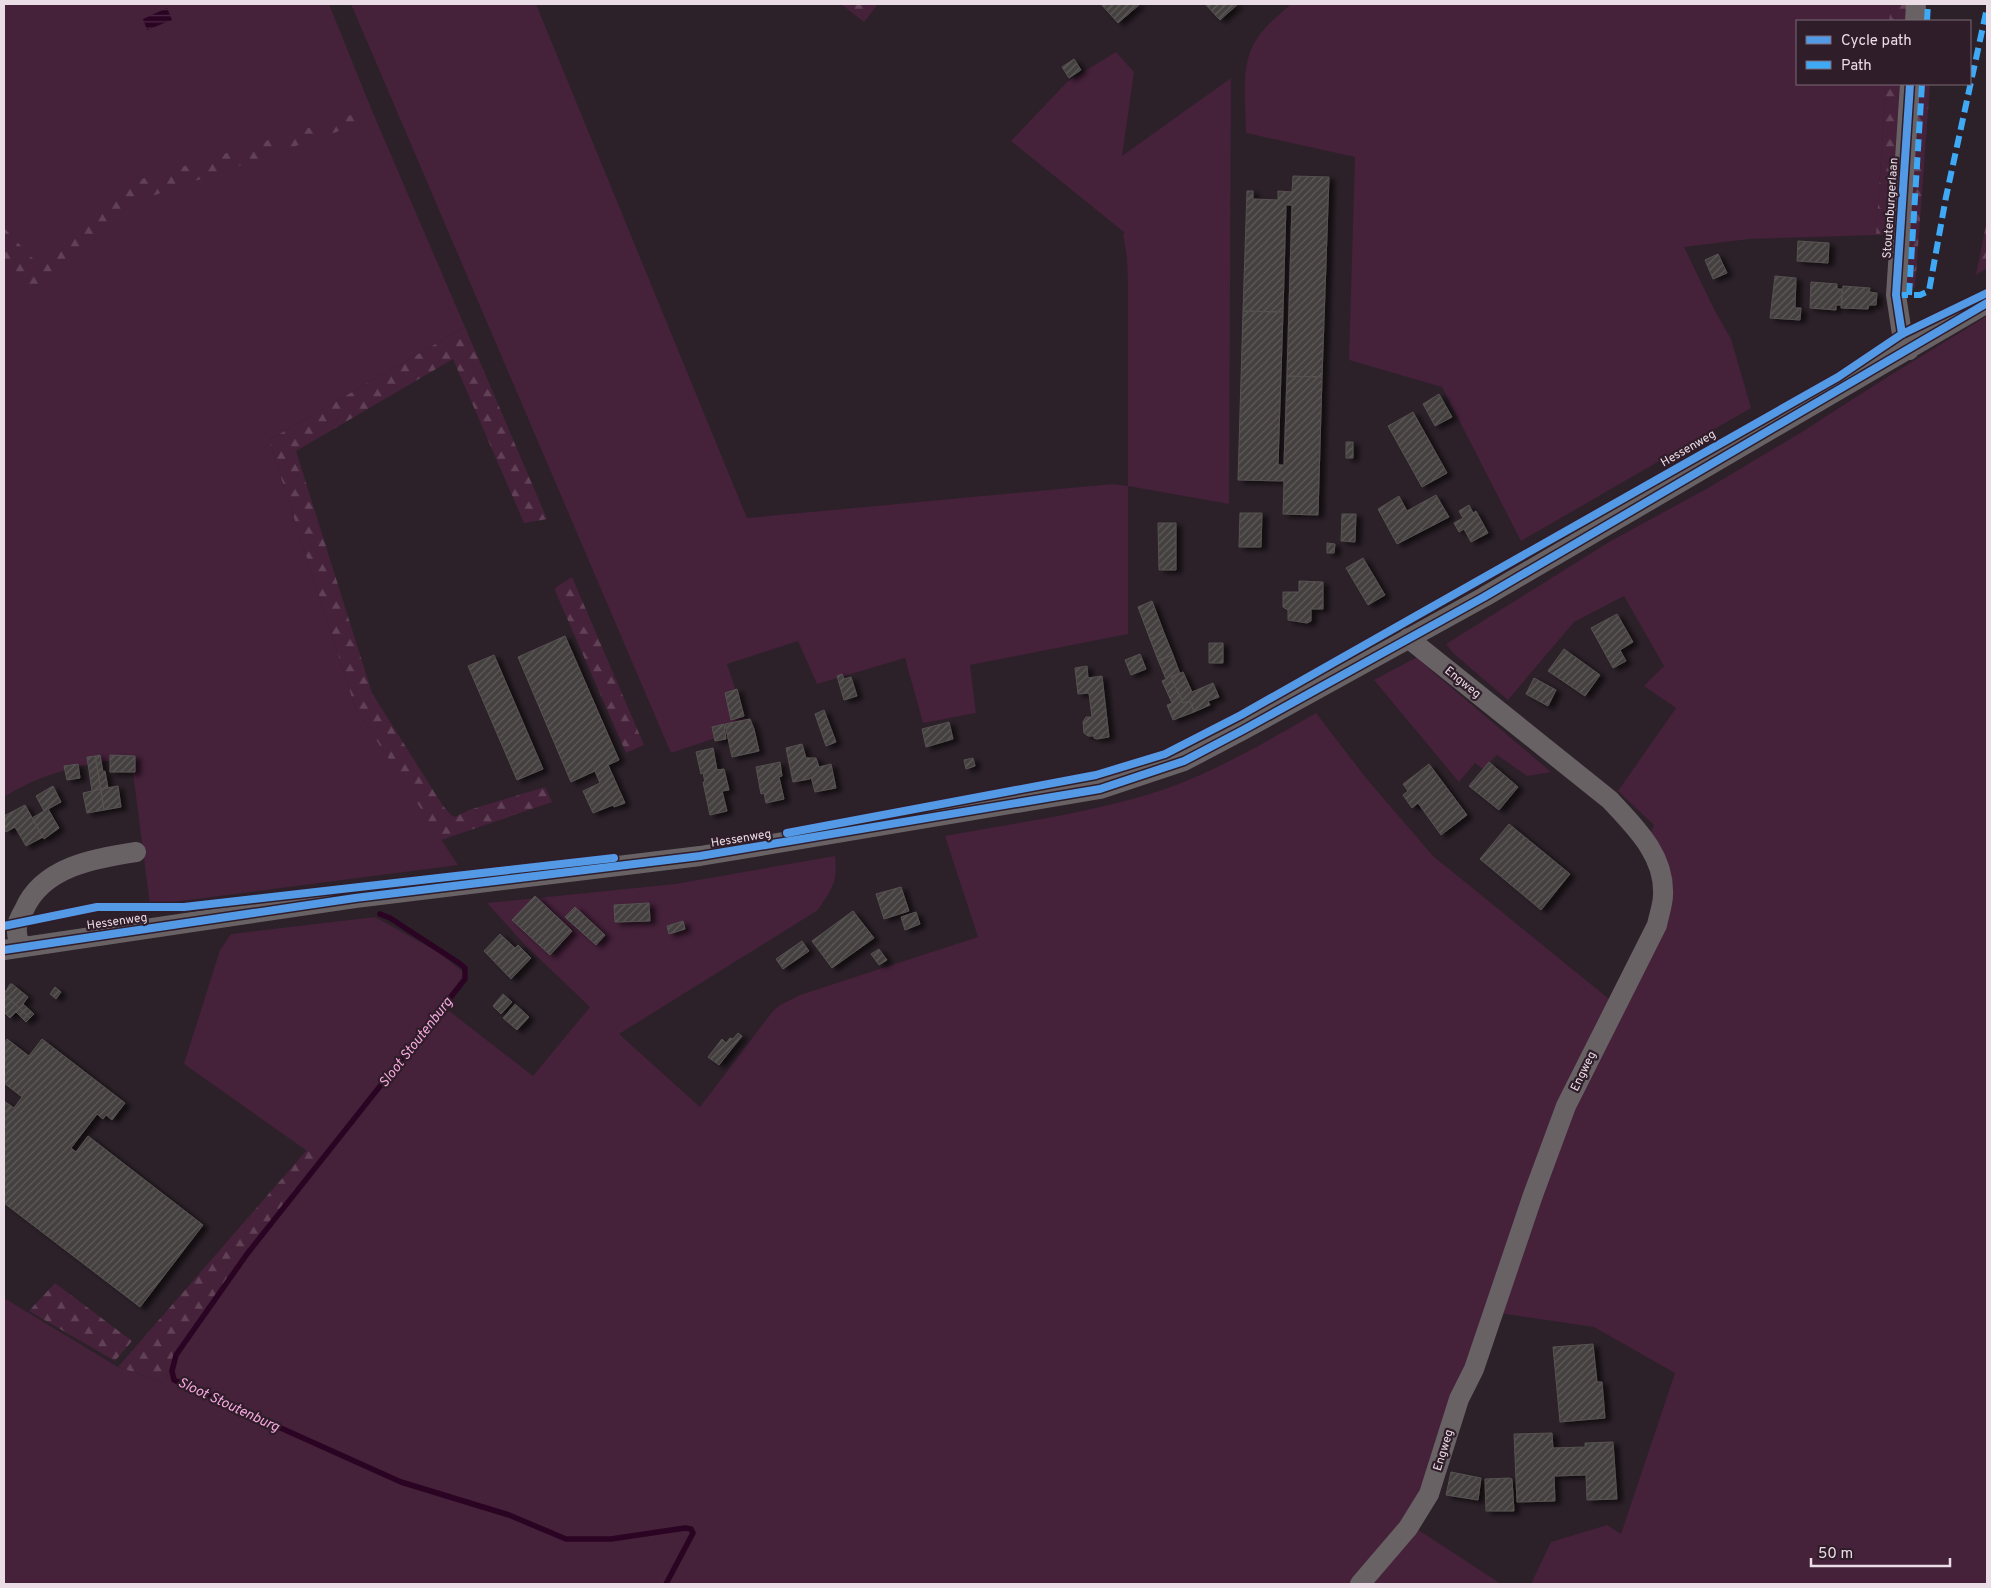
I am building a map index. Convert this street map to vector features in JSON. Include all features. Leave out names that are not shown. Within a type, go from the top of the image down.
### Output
[{"type":"street","points":[[1914,20],[1916,4]]},
{"type":"street","name":"Stoutenburgerlaan","points":[[1909,350],[1902,334],[1896,295],[1910,85]]},
{"type":"street","name":"Hessenweg","points":[[136,852],[100,858],[73,866],[38,889],[28,900],[17,928],[12,949],[355,898],[700,856],[1100,789],[1184,761],[1243,730],[1493,592],[1987,303]]},
{"type":"street","name":"Engweg","points":[[1360,1584],[1408,1528],[1429,1494],[1459,1399],[1474,1369],[1533,1195],[1566,1106],[1656,925],[1663,895],[1659,862],[1639,832],[1610,800],[1408,638]]},
{"type":"green space","points":[[4,4],[329,4],[373,113],[465,327],[269,440],[355,707],[458,865],[150,905],[131,757],[65,770],[35,781],[4,797]]},
{"type":"green space","points":[[351,4],[536,4],[747,518],[1113,484],[1128,486],[1128,634],[970,665],[976,713],[923,723],[905,658],[817,684],[798,641],[727,664],[748,727],[671,753]]},
{"type":"green space","points":[[841,4],[878,4],[864,22]]},
{"type":"green space","points":[[1291,4],[1891,4],[1889,20],[1796,20],[1796,85],[1886,85],[1876,235],[1749,239],[1684,247],[1731,339],[1751,408],[1521,541],[1442,387],[1349,360],[1355,157],[1246,133],[1245,83],[1248,58],[1258,37]]},
{"type":"green space","points":[[1891,4],[1908,4],[1907,20],[1889,20]]},
{"type":"green space","points":[[1116,52],[1134,72],[1122,156],[1231,78],[1229,504],[1128,486],[1128,287],[1127,257],[1123,234],[1125,233],[1011,141],[1067,82]]},
{"type":"green space","points":[[1886,85],[1902,85],[1894,234],[1876,235]]},
{"type":"green space","points":[[1916,85],[1930,85],[1915,288],[1904,284]]},
{"type":"green space","points":[[357,113],[365,122],[132,203],[30,295],[4,262],[4,228],[36,262],[119,186]]},
{"type":"green space","points":[[1987,220],[1987,268],[1976,275]]},
{"type":"green space","points":[[1987,316],[1987,1584],[1531,1584],[1551,1542],[1607,1525],[1621,1534],[1675,1373],[1594,1327],[1499,1313],[1538,1193],[1662,917],[1650,834],[1654,825],[1618,791],[1676,708],[1644,686],[1664,666],[1624,596],[1574,622],[1508,700],[1453,653],[1446,644],[1609,542],[1708,488],[1797,435]]},
{"type":"green space","points":[[465,327],[547,519],[524,523],[453,359],[296,451],[372,693],[443,806],[455,817],[469,810],[545,787],[552,802],[441,840],[355,707],[269,440]]},
{"type":"green space","points":[[572,577],[644,745],[626,753],[556,593],[555,588]]},
{"type":"green space","points":[[1417,657],[1551,772],[1527,776],[1497,755],[1483,769],[1475,763],[1459,782],[1374,680]]},
{"type":"green space","points":[[1316,713],[1366,778],[1433,856],[1614,1003],[1426,1485],[1411,1512],[1351,1584],[4,1584],[4,1298],[118,1367],[163,1382],[208,1310],[320,1160],[184,1064],[220,950],[231,934],[375,917],[438,952],[467,975],[444,1007],[533,1076],[590,1007],[526,946],[487,903],[675,884],[835,856],[835,879],[818,910],[619,1034],[700,1107],[772,1012],[780,1005],[800,995],[978,937],[945,836],[1088,810],[1144,796],[1171,787],[1227,762]]},
{"type":"green space","points":[[307,1150],[320,1160],[208,1310],[163,1382],[118,1367]]},
{"type":"green space","points":[[55,1283],[132,1341],[115,1361],[29,1311]]},
{"type":"green space","points":[[1414,1527],[1501,1584],[1367,1584]]},
{"type":"shaded area","points":[[167,8],[172,20],[147,30],[143,19]]},
{"type":"building","points":[[1101,4],[1140,4],[1118,23]]},
{"type":"building","points":[[1205,4],[1238,4],[1220,20]]},
{"type":"building","points":[[1074,59],[1081,70],[1069,78],[1062,67]]},
{"type":"building","points":[[1293,176],[1329,177],[1322,377],[1287,376],[1292,205],[1286,205],[1283,312],[1243,311],[1247,191],[1253,191],[1253,199],[1278,200],[1278,191],[1292,192]]},
{"type":"building","points":[[1798,241],[1829,243],[1828,263],[1797,261]]},
{"type":"building","points":[[1718,254],[1727,273],[1713,279],[1705,260]]},
{"type":"building","points":[[1775,276],[1796,278],[1795,308],[1801,308],[1800,320],[1770,318]]},
{"type":"building","points":[[1811,282],[1837,284],[1837,289],[1842,289],[1842,305],[1836,305],[1836,310],[1810,308]]},
{"type":"building","points":[[1843,286],[1870,288],[1869,292],[1877,293],[1876,305],[1869,305],[1868,309],[1841,308]]},
{"type":"building","points":[[1243,311],[1283,312],[1278,465],[1284,465],[1287,376],[1322,377],[1318,515],[1283,514],[1284,481],[1238,480]]},
{"type":"building","points":[[1439,394],[1452,417],[1435,426],[1423,404]]},
{"type":"building","points":[[1413,412],[1447,473],[1422,487],[1388,426]]},
{"type":"building","points":[[1346,442],[1353,442],[1353,458],[1346,458]]},
{"type":"building","points":[[1436,495],[1449,517],[1397,544],[1378,509],[1399,496],[1407,511]]},
{"type":"building","points":[[1469,505],[1473,513],[1476,511],[1488,533],[1471,542],[1464,529],[1459,532],[1454,523],[1463,518],[1459,511]]},
{"type":"building","points":[[1240,513],[1262,513],[1261,547],[1239,547]]},
{"type":"building","points":[[1342,514],[1356,514],[1355,542],[1341,541]]},
{"type":"building","points":[[1158,523],[1176,523],[1176,570],[1159,570]]},
{"type":"building","points":[[1327,543],[1335,544],[1334,553],[1327,553]]},
{"type":"building","points":[[1363,558],[1385,595],[1368,605],[1346,568]]},
{"type":"building","points":[[1299,581],[1323,582],[1323,609],[1311,609],[1311,621],[1307,623],[1288,620],[1288,610],[1283,607],[1283,592],[1299,592]]},
{"type":"building","points":[[1152,601],[1164,633],[1150,639],[1138,607]]},
{"type":"building","points":[[1617,614],[1633,642],[1620,650],[1626,661],[1613,668],[1591,628]]},
{"type":"building","points":[[1164,633],[1173,655],[1158,660],[1150,639]]},
{"type":"building","points":[[565,636],[619,760],[608,765],[625,803],[614,807],[613,805],[593,813],[583,791],[600,783],[595,771],[571,782],[518,657]]},
{"type":"building","points":[[1209,643],[1223,643],[1223,663],[1209,663]]},
{"type":"building","points":[[1564,649],[1600,675],[1585,696],[1548,671]]},
{"type":"building","points":[[1140,654],[1146,669],[1131,675],[1125,660]]},
{"type":"building","points":[[494,655],[543,769],[517,780],[468,666]]},
{"type":"building","points":[[1173,655],[1180,674],[1171,677],[1183,703],[1190,701],[1194,712],[1173,720],[1167,705],[1172,703],[1162,681],[1166,679],[1158,660]]},
{"type":"building","points":[[1087,666],[1088,678],[1102,676],[1109,737],[1097,739],[1084,733],[1083,722],[1086,717],[1092,717],[1089,693],[1078,694],[1075,668]]},
{"type":"building","points":[[1183,672],[1192,692],[1213,683],[1219,697],[1208,701],[1210,705],[1194,712],[1190,701],[1183,703],[1171,677]]},
{"type":"building","points":[[842,674],[844,679],[851,677],[857,696],[844,700],[837,676]]},
{"type":"building","points":[[1534,678],[1556,690],[1548,706],[1526,694]]},
{"type":"building","points":[[737,689],[744,716],[731,720],[725,693]]},
{"type":"building","points":[[824,710],[836,742],[826,746],[815,714]]},
{"type":"building","points":[[750,719],[759,751],[732,757],[725,724]]},
{"type":"building","points":[[949,722],[953,739],[926,747],[922,729]]},
{"type":"building","points":[[724,724],[726,739],[715,741],[712,727]]},
{"type":"building","points":[[802,744],[806,758],[816,758],[819,767],[831,764],[836,788],[815,792],[811,777],[810,779],[793,782],[786,748]]},
{"type":"building","points":[[713,748],[717,770],[724,769],[729,790],[722,791],[727,811],[710,815],[703,773],[701,774],[696,752]]},
{"type":"building","points":[[100,755],[108,788],[101,789],[95,756]]},
{"type":"building","points":[[110,755],[135,756],[135,772],[110,772]]},
{"type":"building","points":[[95,756],[101,789],[92,791],[87,757]]},
{"type":"building","points":[[973,758],[975,766],[966,769],[964,760]]},
{"type":"building","points":[[780,762],[782,776],[779,777],[784,799],[766,803],[764,793],[761,794],[756,767]]},
{"type":"building","points":[[1489,762],[1518,787],[1499,810],[1469,786]]},
{"type":"building","points":[[78,764],[80,778],[67,780],[64,766]]},
{"type":"building","points":[[1429,764],[1467,815],[1441,835],[1418,803],[1412,808],[1403,795],[1408,791],[1403,784]]},
{"type":"building","points":[[53,786],[61,802],[48,809],[59,828],[44,839],[32,818],[44,811],[36,796]]},
{"type":"building","points":[[118,786],[121,807],[104,810],[101,789]]},
{"type":"building","points":[[101,789],[104,810],[87,813],[83,793]]},
{"type":"building","points":[[25,805],[43,837],[26,846],[15,827],[6,832],[4,828],[4,816]]},
{"type":"building","points":[[1509,824],[1570,874],[1541,910],[1480,859]]},
{"type":"building","points":[[901,887],[909,911],[884,919],[876,894]]},
{"type":"building","points":[[535,896],[572,931],[550,955],[512,920]]},
{"type":"building","points":[[649,903],[650,921],[615,922],[614,905]]},
{"type":"building","points":[[575,907],[605,935],[596,945],[565,917]]},
{"type":"building","points":[[853,911],[874,938],[832,968],[812,941]]},
{"type":"building","points":[[916,912],[920,924],[905,930],[901,917]]},
{"type":"building","points":[[683,921],[685,929],[669,934],[667,926]]},
{"type":"building","points":[[500,934],[515,948],[518,945],[531,958],[511,979],[484,951]]},
{"type":"building","points":[[802,941],[809,951],[783,969],[776,959]]},
{"type":"building","points":[[879,949],[887,960],[879,965],[871,954]]},
{"type":"building","points":[[10,984],[28,997],[23,1004],[34,1014],[30,1018],[4,994]]},
{"type":"building","points":[[55,987],[61,992],[56,999],[50,994]]},
{"type":"building","points":[[4,994],[30,1018],[26,1022],[16,1012],[10,1018],[4,1012]]},
{"type":"building","points":[[503,994],[512,1002],[501,1014],[493,1006]]},
{"type":"building","points":[[515,1004],[529,1017],[517,1030],[503,1018]]},
{"type":"building","points":[[738,1033],[742,1036],[719,1065],[708,1057],[722,1039],[726,1043]]},
{"type":"building","points":[[7,1039],[29,1056],[42,1039],[125,1103],[112,1120],[106,1115],[103,1119],[97,1114],[71,1148],[76,1152],[88,1136],[203,1225],[140,1307],[4,1203],[4,1101],[14,1108],[22,1097],[4,1083],[4,1043]]},
{"type":"building","points":[[1593,1344],[1597,1382],[1602,1382],[1605,1418],[1560,1422],[1553,1347]]},
{"type":"building","points":[[1552,1433],[1553,1448],[1585,1447],[1585,1443],[1613,1442],[1617,1499],[1587,1500],[1586,1475],[1554,1476],[1555,1501],[1517,1502],[1514,1434]]},
{"type":"building","points":[[1451,1472],[1481,1478],[1478,1500],[1446,1495]]},
{"type":"building","points":[[1485,1479],[1512,1479],[1514,1511],[1486,1511]]},
{"type":"waterway","name":"Sloot Stoutenburg","points":[[380,914],[390,918],[459,963],[465,968],[465,979],[247,1254],[176,1355],[172,1371],[174,1380],[401,1482],[509,1515],[566,1539],[611,1539],[685,1528],[691,1529],[693,1533],[666,1584]]},
{"type":"marked path","points":[[1927,20],[1928,4]]},
{"type":"marked path","points":[[1971,82],[1987,8]]},
{"type":"marked path","points":[[1909,295],[1922,85]]},
{"type":"marked path","points":[[1896,295],[1920,295],[1929,291],[1946,197],[1970,85]]},
{"type":"cycle path","points":[[1902,334],[1896,295],[1910,85]]},
{"type":"cycle path","points":[[787,833],[1096,775],[1165,754],[1241,715],[1838,377],[1902,334],[1987,293]]},
{"type":"cycle path","points":[[4,950],[355,898],[700,856],[1100,789],[1184,761],[1243,730],[1484,597],[1987,303]]},
{"type":"cycle path","points":[[4,926],[97,907],[184,907],[614,858]]}]
